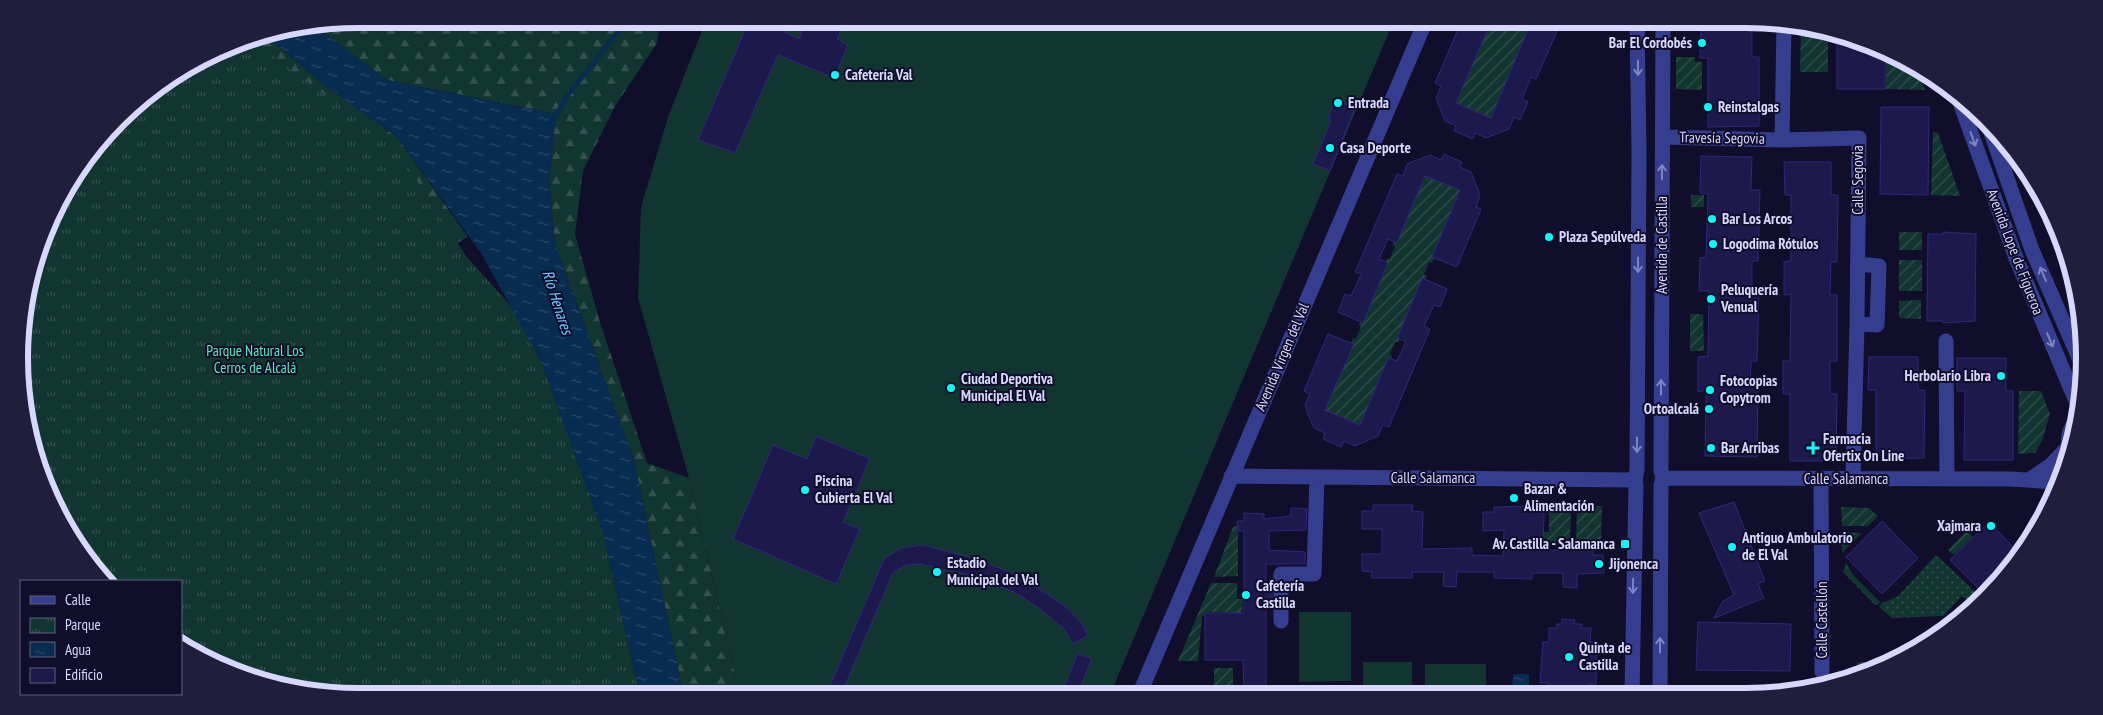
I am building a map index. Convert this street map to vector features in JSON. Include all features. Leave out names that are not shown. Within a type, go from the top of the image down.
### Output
[{"type":"street","name":"Avenida Virgen del Val","points":[[1142,688],[1423,28]]},
{"type":"street","name":"Avenida de Castilla","points":[[1632,688],[1636,478],[1637,28]]},
{"type":"street","name":"Avenida de Castilla","points":[[1660,688],[1663,28]]},
{"type":"street","points":[[1782,140],[1784,30]]},
{"type":"street","name":"Avenida Lope de Figueroa","points":[[1962,108],[2016,258],[2074,395]]},
{"type":"street","name":"Travesía Segovia","points":[[1663,137],[1782,140]]},
{"type":"street","name":"Calle Segovia","points":[[1782,140],[1859,138],[1858,324],[1853,478]]},
{"type":"street","name":"Avenida Lope de Figueroa","points":[[1993,139],[2032,250],[2076,350]]},
{"type":"street","points":[[1858,264],[1879,266],[1877,325],[1858,324]]},
{"type":"street","points":[[1946,342],[1947,479]]},
{"type":"street","points":[[2029,480],[2060,458]]},
{"type":"street","points":[[1650,464],[1661,478],[1656,490],[1648,492],[1641,491],[1636,478],[1642,466],[1650,464]]},
{"type":"street","name":"Calle Salamanca","points":[[1232,476],[1636,478]]},
{"type":"street","points":[[1281,622],[1282,574],[1314,574],[1317,477]]},
{"type":"street","name":"Calle Salamanca","points":[[1661,478],[1853,478],[2051,482]]},
{"type":"street","name":"Calle Castellón","points":[[1821,479],[1822,672]]},
{"type":"green space","points":[[659,28],[657,43],[615,106],[583,171],[575,234],[599,319],[647,463],[689,478],[738,688],[682,688],[634,461],[555,244],[549,179],[556,114],[387,80],[319,30]]},
{"type":"green space","name":"Ciudad Deportiva Municipal El Val","points":[[703,28],[1391,28],[1113,688],[738,688],[689,478],[638,298],[641,207],[669,114]]},
{"type":"green space","points":[[1488,28],[1529,28],[1495,108],[1495,114],[1493,113],[1491,118],[1487,116],[1486,119],[1482,114],[1466,107],[1464,109],[1459,107],[1460,105],[1456,103],[1458,99],[1456,98],[1460,93]]},
{"type":"green space","points":[[1801,32],[1828,38],[1828,72],[1800,72]]},
{"type":"green space","points":[[270,39],[328,88],[397,137],[468,237],[445,250],[242,49]]},
{"type":"green space","name":"Parque Natural Los Cerros de Alcalá","points":[[257,43],[394,145],[466,256],[511,306],[542,363],[603,532],[638,688],[358,688],[314,685],[251,670],[212,653],[182,637],[182,580],[114,580],[109,575],[83,541],[62,503],[45,464],[34,422],[28,379],[28,336],[34,293],[45,251],[53,231],[83,174],[124,124],[174,83],[212,62]]},
{"type":"green space","points":[[1676,57],[1695,57],[1695,62],[1702,62],[1702,90],[1676,89]]},
{"type":"green space","points":[[1886,60],[1921,78],[1925,90],[1886,89]]},
{"type":"green space","points":[[1933,132],[1938,133],[1960,196],[1931,195]]},
{"type":"green space","points":[[1425,175],[1460,190],[1441,235],[1443,236],[1441,241],[1439,240],[1432,256],[1434,258],[1432,263],[1429,262],[1424,275],[1427,276],[1398,336],[1400,338],[1398,342],[1395,342],[1390,354],[1392,356],[1360,425],[1325,410],[1327,406],[1325,405],[1327,400],[1329,401],[1336,385],[1336,378],[1339,379],[1353,338],[1356,339],[1361,326],[1359,325],[1361,320],[1387,265],[1385,263],[1387,258],[1390,259],[1395,246],[1393,245],[1421,185],[1421,178],[1424,179]]},
{"type":"green space","points":[[1691,195],[1704,195],[1704,207],[1691,207]]},
{"type":"green space","points":[[1899,232],[1922,232],[1922,250],[1899,250]]},
{"type":"green space","points":[[1899,260],[1922,260],[1922,291],[1899,291]]},
{"type":"green space","points":[[1921,300],[1921,319],[1899,318],[1899,301]]},
{"type":"green space","points":[[1690,314],[1703,314],[1704,351],[1690,351]]},
{"type":"green space","points":[[2019,391],[2041,391],[2050,414],[2042,441],[2035,453],[2018,454]]},
{"type":"green space","points":[[1542,505],[1571,505],[1570,545],[1528,545],[1528,532],[1549,532],[1549,511],[1542,511]]},
{"type":"green space","points":[[1577,506],[1602,506],[1601,545],[1576,544]]},
{"type":"green space","points":[[1841,507],[1869,508],[1878,516],[1868,526],[1842,526]]},
{"type":"green space","points":[[1238,526],[1238,576],[1214,577],[1233,527]]},
{"type":"green space","points":[[1967,531],[1973,537],[1954,555],[1948,550]]},
{"type":"green space","points":[[1842,532],[1862,533],[1842,553]]},
{"type":"green space","points":[[1936,555],[1977,593],[1968,601],[1962,596],[1943,616],[1892,618],[1879,607],[1882,603],[1897,597]]},
{"type":"green space","points":[[1846,562],[1852,574],[1880,602],[1878,605],[1875,605],[1843,572]]},
{"type":"green space","points":[[1211,583],[1237,583],[1237,599],[1243,599],[1241,623],[1228,628],[1228,612],[1205,612],[1204,616],[1202,616],[1198,661],[1178,661]]},
{"type":"green space","points":[[1299,612],[1351,612],[1351,681],[1299,682]]},
{"type":"green space","points":[[1363,662],[1412,662],[1412,688],[1363,688]]},
{"type":"green space","points":[[1857,662],[1871,662],[1857,668]]},
{"type":"green space","points":[[1425,664],[1486,664],[1486,688],[1425,688]]},
{"type":"green space","points":[[1214,668],[1233,668],[1233,688],[1214,688]]},
{"type":"water","name":"Río Henares","points":[[319,30],[387,80],[556,114],[549,179],[555,244],[634,461],[682,688],[638,688],[603,532],[542,363],[481,253],[397,137],[328,88],[270,39]]},
{"type":"water","points":[[1513,674],[1529,674],[1529,688],[1512,688]]},
{"type":"building","points":[[746,28],[777,28],[799,39],[804,28],[842,28],[837,39],[848,45],[834,78],[778,55],[735,153],[698,140]]},
{"type":"building","points":[[1459,28],[1489,28],[1456,103],[1491,118],[1529,28],[1558,28],[1536,79],[1531,77],[1522,99],[1528,102],[1520,120],[1514,117],[1509,129],[1486,138],[1475,133],[1473,139],[1454,131],[1456,126],[1445,121],[1436,98],[1441,86],[1435,83]]},
{"type":"building","points":[[1701,28],[1752,28],[1752,57],[1759,57],[1759,126],[1708,127],[1708,58],[1700,58]]},
{"type":"building","points":[[1837,41],[1885,59],[1885,89],[1837,89]]},
{"type":"building","points":[[1335,100],[1355,108],[1330,171],[1313,164],[1331,120],[1328,119]]},
{"type":"building","points":[[1881,107],[1929,107],[1928,195],[1880,194]]},
{"type":"building","points":[[1444,154],[1462,162],[1460,167],[1471,172],[1480,195],[1476,207],[1481,209],[1457,267],[1432,257],[1460,190],[1425,176],[1397,243],[1388,239],[1379,259],[1388,263],[1363,323],[1338,312],[1345,294],[1351,296],[1361,274],[1355,272],[1397,174],[1403,176],[1407,164],[1430,155],[1441,160]]},
{"type":"building","points":[[1701,156],[1752,157],[1751,190],[1760,190],[1758,261],[1752,261],[1752,290],[1759,290],[1757,361],[1751,361],[1750,387],[1758,387],[1757,457],[1705,456],[1706,390],[1698,392],[1698,357],[1708,356],[1709,291],[1699,291],[1700,258],[1706,257],[1708,194],[1700,193]]},
{"type":"building","points":[[1784,162],[1831,162],[1831,195],[1838,195],[1837,262],[1831,262],[1830,295],[1837,295],[1837,361],[1830,361],[1830,394],[1837,394],[1836,461],[1790,461],[1790,394],[1783,394],[1783,361],[1790,361],[1791,294],[1784,295],[1784,262],[1791,261],[1791,195],[1785,195]]},
{"type":"building","points":[[1943,232],[1976,234],[1975,321],[1943,323],[1943,321],[1927,321],[1928,234],[1944,234]]},
{"type":"building","points":[[1422,278],[1447,289],[1440,307],[1434,305],[1424,326],[1430,329],[1389,427],[1383,425],[1378,436],[1355,446],[1344,441],[1341,447],[1323,439],[1325,433],[1314,428],[1309,417],[1305,405],[1310,394],[1304,391],[1328,334],[1354,344],[1325,410],[1360,425],[1388,358],[1397,361],[1406,342],[1397,338]]},
{"type":"building","points":[[1869,357],[1918,357],[1918,390],[1925,390],[1924,458],[1876,459],[1876,390],[1868,390]]},
{"type":"building","points":[[1957,358],[2006,358],[2006,391],[2013,391],[2013,460],[1964,460],[1965,391],[1957,391]]},
{"type":"building","name":"Piscina Cubierta El Val","points":[[816,436],[870,459],[843,522],[860,529],[836,584],[733,539],[773,445],[807,459]]},
{"type":"building","name":"Antiguo Ambulatorio de El Val","points":[[1734,502],[1765,581],[1758,584],[1764,598],[1714,618],[1723,601],[1734,595],[1699,513]]},
{"type":"building","points":[[1373,505],[1413,505],[1412,511],[1423,512],[1422,549],[1472,548],[1472,555],[1503,556],[1504,530],[1483,531],[1483,512],[1494,512],[1494,507],[1532,506],[1532,512],[1544,512],[1543,550],[1593,550],[1593,555],[1603,555],[1604,573],[1577,574],[1577,588],[1563,587],[1563,573],[1532,573],[1532,579],[1494,578],[1494,572],[1457,572],[1456,587],[1443,586],[1444,572],[1412,572],[1412,578],[1372,578],[1372,572],[1362,571],[1362,554],[1382,554],[1382,529],[1362,529],[1362,511],[1373,511]]},
{"type":"building","points":[[1291,508],[1307,509],[1306,530],[1269,531],[1269,550],[1305,552],[1305,564],[1266,564],[1266,584],[1272,589],[1272,598],[1266,604],[1266,688],[1244,688],[1243,660],[1205,660],[1205,613],[1244,613],[1244,531],[1238,531],[1237,521],[1244,521],[1244,513],[1264,514],[1264,519],[1291,516]]},
{"type":"building","points":[[1882,521],[1918,558],[1882,594],[1846,557]]},
{"type":"building","points":[[1989,522],[2014,548],[1980,590],[1950,560]]},
{"type":"building","points":[[923,545],[973,558],[1020,576],[1065,606],[1080,621],[1088,635],[1073,644],[1065,630],[1040,609],[1014,592],[969,575],[920,564],[906,565],[893,573],[844,688],[829,688],[884,559],[901,548]]},
{"type":"building","name":"Quinta de Castilla","points":[[1562,619],[1575,620],[1574,624],[1582,624],[1581,628],[1591,628],[1590,642],[1597,642],[1596,684],[1590,684],[1590,688],[1549,688],[1549,683],[1540,683],[1543,642],[1549,642],[1549,628],[1557,628],[1557,624],[1562,624]]},
{"type":"building","points":[[1698,622],[1791,624],[1790,671],[1696,670]]},
{"type":"building","points":[[1078,653],[1092,659],[1080,688],[1064,688]]},
{"type":"waterway","points":[[554,119],[567,96],[621,28]]},
{"type":"place","name":"Bar El Cordobés","points":[[1702,43]]},
{"type":"place","name":"Cafetería Val","points":[[835,75]]},
{"type":"place","name":"Entrada","points":[[1338,103]]},
{"type":"place","name":"Reinstalgas","points":[[1708,107]]},
{"type":"place","name":"Casa Deporte","points":[[1330,148]]},
{"type":"place","name":"Bar Los Arcos","points":[[1712,219]]},
{"type":"place","name":"Plaza Sepúlveda","points":[[1549,237]]},
{"type":"place","name":"Logodima Rótulos","points":[[1713,244]]},
{"type":"place","name":"Peluquería Venual","points":[[1711,299]]},
{"type":"place","name":"Herbolario Libra","points":[[2001,376]]},
{"type":"place","name":"Ciudad Deportiva Municipal El Val","points":[[951,388]]},
{"type":"place","name":"Fotocopias Copytrom","points":[[1710,390]]},
{"type":"place","name":"Ortoalcalá","points":[[1709,409]]},
{"type":"place","name":"Bar Arribas","points":[[1711,448]]},
{"type":"place","name":"Farmacia Ofertix On Line","points":[[1813,448]]},
{"type":"place","name":"Piscina Cubierta El Val","points":[[805,490]]},
{"type":"place","name":"Bazar & Alimentación","points":[[1514,498]]},
{"type":"place","name":"Xajmara","points":[[1991,526]]},
{"type":"place","name":"Av. Castilla - Salamanca","points":[[1625,544]]},
{"type":"place","name":"Antiguo Ambulatorio de El Val","points":[[1732,547]]},
{"type":"place","name":"Jijonenca","points":[[1599,564]]},
{"type":"place","name":"Estadio Municipal del Val","points":[[937,572]]},
{"type":"place","name":"Cafetería Castilla","points":[[1246,595]]},
{"type":"place","name":"Quinta de Castilla","points":[[1569,657]]}]
